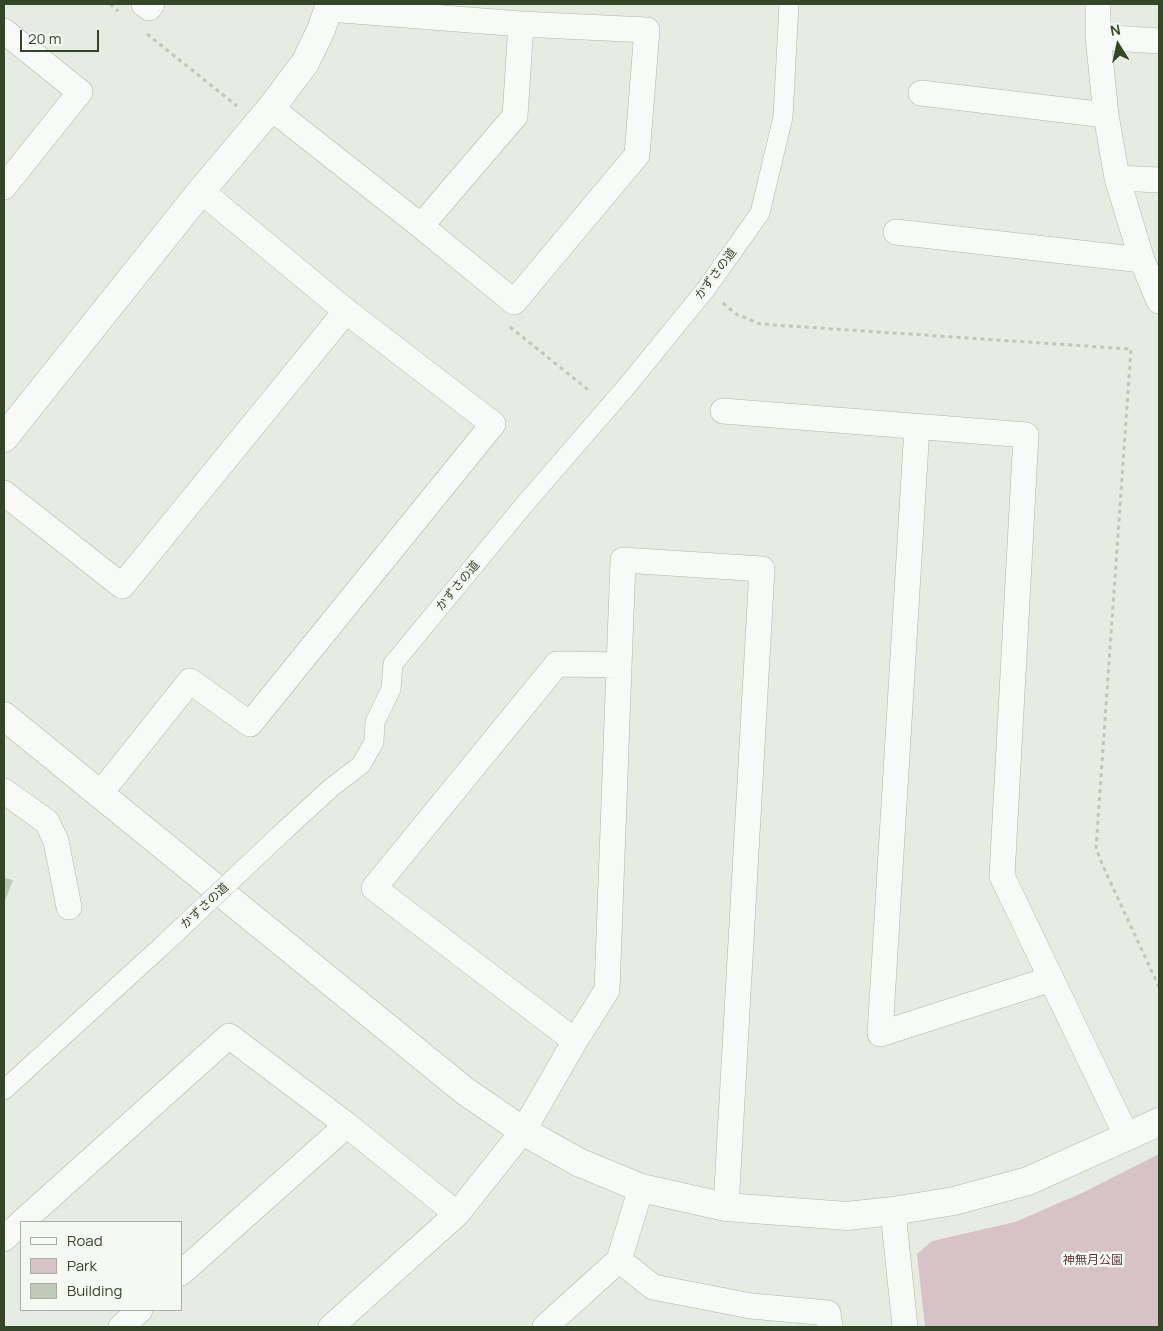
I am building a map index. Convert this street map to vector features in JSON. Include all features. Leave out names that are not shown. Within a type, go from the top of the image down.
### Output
[{"type":"street","points":[[144,4],[150,8],[152,4]]},
{"type":"street","name":"かずさの道","points":[[4,1090],[332,787],[361,765],[374,742],[375,722],[391,688],[393,664],[524,505],[627,386],[706,289],[760,213],[783,117],[789,4]]},
{"type":"street","points":[[1098,4],[1098,37],[1106,114],[1117,178],[1142,260],[1159,301]]},
{"type":"street","points":[[4,438],[201,191],[271,108],[305,63],[329,6],[521,24],[647,30],[637,155],[514,302],[271,108]]},
{"type":"street","points":[[421,226],[515,116],[521,24]]},
{"type":"street","points":[[4,31],[80,92],[4,187]]},
{"type":"street","points":[[1098,37],[1159,41]]},
{"type":"street","points":[[921,93],[1106,114]]},
{"type":"street","points":[[1117,178],[1159,180]]},
{"type":"street","points":[[99,795],[190,681],[250,724],[493,424],[346,311],[201,191]]},
{"type":"street","points":[[896,232],[1142,260]]},
{"type":"street","points":[[4,493],[122,586],[346,311]]},
{"type":"street","points":[[723,411],[1026,435],[1002,876],[1127,1137]]},
{"type":"street","points":[[917,427],[880,1034],[1051,979]]},
{"type":"street","points":[[331,1327],[457,1214],[523,1131],[575,1041],[608,990],[623,560],[762,569],[726,1208]]},
{"type":"street","points":[[575,1041],[374,888],[556,664],[619,666]]},
{"type":"street","points":[[4,716],[465,1091],[523,1131],[578,1162],[640,1188],[726,1208],[847,1216],[893,1211],[954,1202],[1028,1181],[1159,1122]]},
{"type":"street","points":[[4,791],[47,822],[56,841],[69,907]]},
{"type":"street","points":[[24,1221],[229,1036],[347,1125],[457,1214]]},
{"type":"street","points":[[182,1272],[347,1125]]},
{"type":"street","points":[[545,1327],[619,1260],[640,1188]]},
{"type":"street","points":[[893,1211],[905,1327]]},
{"type":"street","points":[[4,1239],[20,1225]]},
{"type":"street","points":[[619,1260],[653,1287],[751,1306],[828,1313],[830,1327]]},
{"type":"street","points":[[121,1327],[139,1311]]},
{"type":"green space","name":"神無月公園","points":[[1159,1154],[1159,1327],[925,1327],[917,1254],[932,1241],[1015,1222],[1082,1193]]},
{"type":"building","points":[[4,878],[13,880],[4,903]]}]
